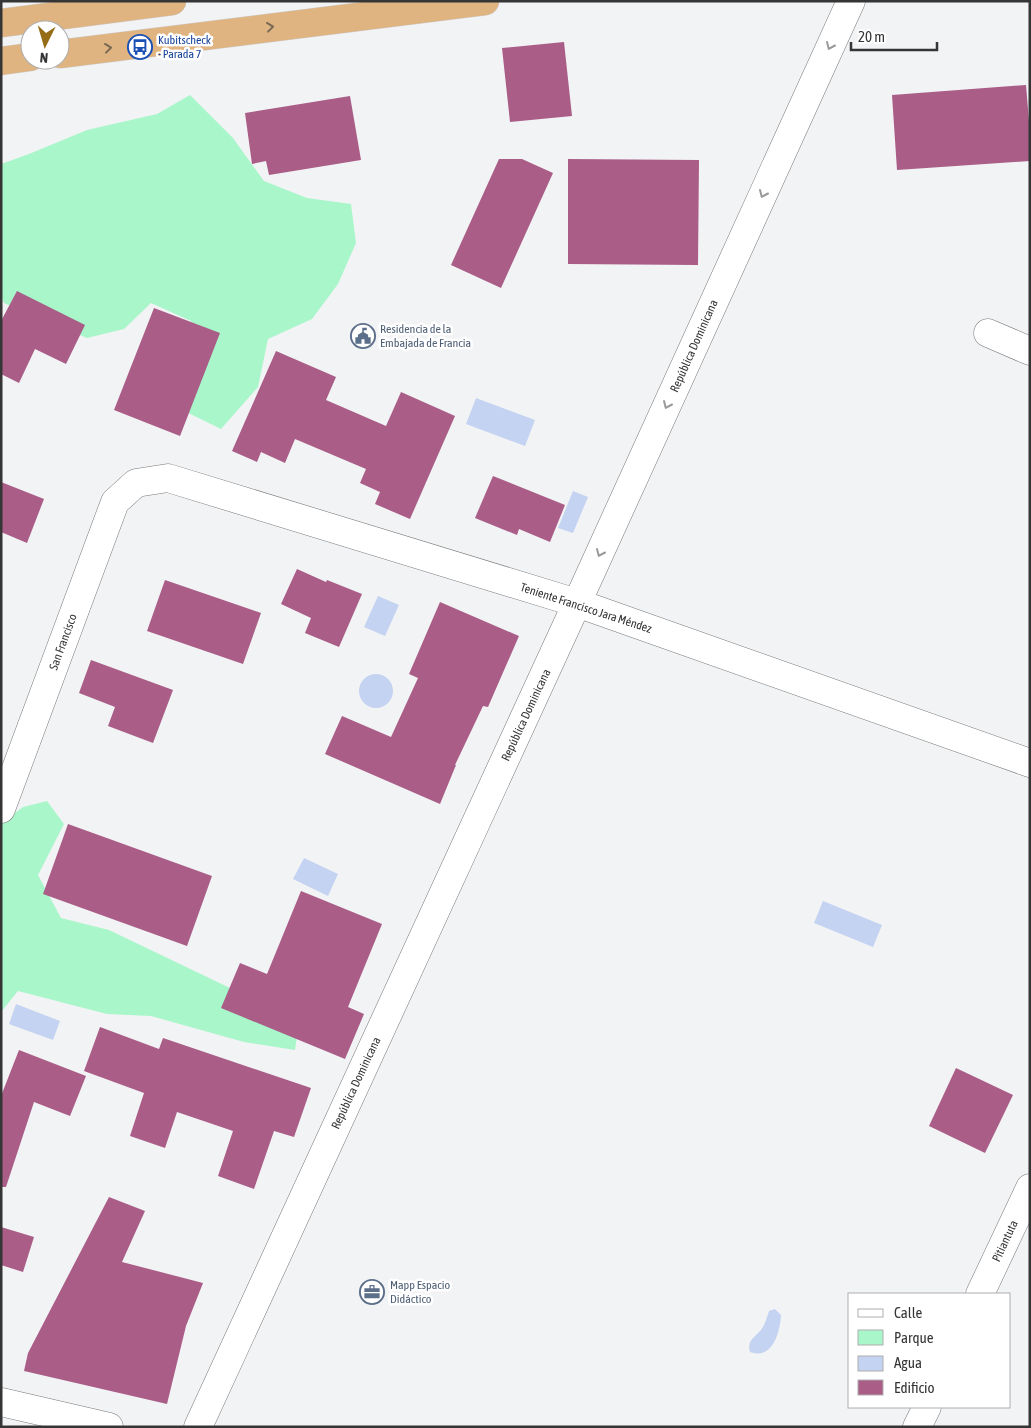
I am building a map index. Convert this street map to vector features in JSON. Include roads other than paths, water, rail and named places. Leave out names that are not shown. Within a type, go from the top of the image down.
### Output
[{"type":"highway","points":[[1,23],[172,1]]},
{"type":"highway","points":[[70,53],[485,1]]},
{"type":"highway","points":[[1,61],[20,58]]},
{"type":"street","name":"República Dominicana","points":[[198,1427],[577,603],[850,1]]},
{"type":"street","points":[[988,333],[1030,351]]},
{"type":"street","name":"Teniente Francisco Jara Méndez","points":[[136,482],[168,478],[577,603],[1030,763]]},
{"type":"street","name":"San Francisco","points":[[1,809],[115,502],[136,482]]},
{"type":"street","name":"Pitiantuta","points":[[980,1293],[1030,1188]]},
{"type":"street","points":[[1,1402],[109,1427]]},
{"type":"street","points":[[917,1427],[926,1408]]},
{"type":"water","points":[[476,398],[535,420],[525,446],[466,424]]},
{"type":"water","points":[[573,491],[588,497],[573,533],[558,528]]},
{"type":"water","points":[[378,596],[399,605],[385,636],[364,627]]},
{"type":"water","points":[[376,674],[388,679],[393,691],[388,703],[376,708],[364,703],[359,691],[364,679]]},
{"type":"water","points":[[304,858],[338,874],[328,896],[293,879]]},
{"type":"water","points":[[823,901],[882,925],[873,947],[814,923]]},
{"type":"water","points":[[16,1004],[60,1021],[53,1040],[9,1024]]},
{"type":"water","points":[[775,1309],[781,1315],[774,1343],[764,1352],[750,1352],[751,1341],[763,1327],[769,1311]]},
{"type":"place","name":"Kubitscheck - Parada 7","points":[[140,47]]},
{"type":"place","name":"Residencia de la Embajada de Francia","points":[[363,336]]},
{"type":"place","name":"Mapp Espacio Didáctico","points":[[372,1292]]}]
